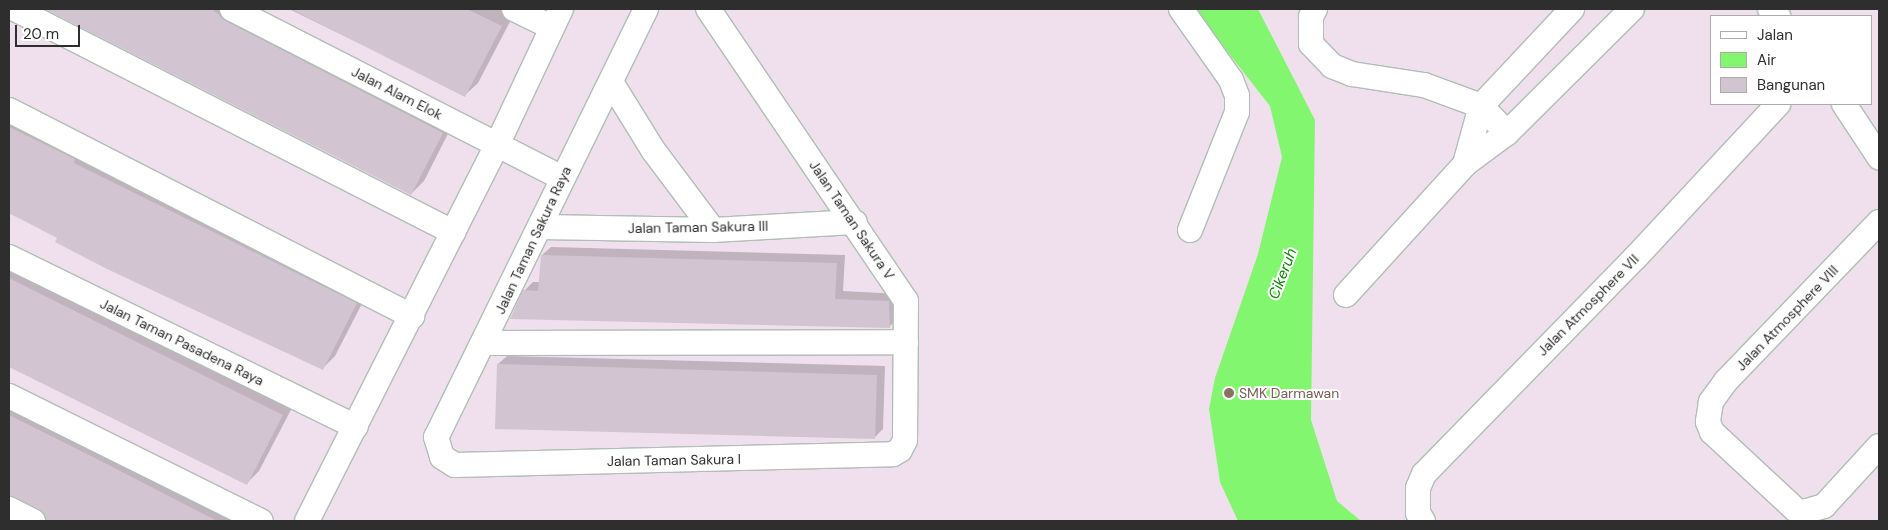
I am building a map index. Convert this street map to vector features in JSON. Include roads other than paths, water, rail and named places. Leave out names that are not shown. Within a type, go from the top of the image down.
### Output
[{"type":"street","points":[[15,9],[453,232]]},
{"type":"street","name":"Jalan Alam Elok","points":[[232,9],[562,178]]},
{"type":"street","points":[[307,521],[356,428],[498,144],[556,18],[514,9]]},
{"type":"street","name":"Jalan Taman Sakura Raya","points":[[455,465],[442,457],[436,437],[541,227],[562,178],[646,9]]},
{"type":"street","name":"Jalan Taman Sakura V","points":[[708,9],[855,222],[906,301],[905,440],[900,450],[893,454]]},
{"type":"street","points":[[1181,9],[1231,80],[1237,96],[1236,112],[1190,230]]},
{"type":"street","points":[[1314,9],[1311,17],[1311,44],[1332,66],[1352,74],[1424,85],[1481,106],[1507,133]]},
{"type":"street","points":[[1465,164],[1481,106],[1572,9]]},
{"type":"street","points":[[1346,295],[1465,164],[1507,133],[1632,9]]},
{"type":"street","points":[[611,82],[653,150],[714,230]]},
{"type":"street","name":"Jalan Atmosphere VII","points":[[1421,517],[1418,488],[1424,474],[1636,257],[1777,105]]},
{"type":"street","points":[[1845,105],[1879,157]]},
{"type":"street","points":[[9,110],[412,316]]},
{"type":"street","name":"Jalan Taman Sakura III","points":[[541,227],[714,230],[855,222]]},
{"type":"street","name":"Jalan Atmosphere VIII","points":[[1879,222],[1726,381],[1711,402],[1708,422],[1712,432],[1797,511],[1803,512],[1824,506],[1879,446]]},
{"type":"street","name":"Jalan Taman Pasadena Raya","points":[[9,257],[356,428]]},
{"type":"street","points":[[484,343],[906,342]]},
{"type":"street","points":[[9,396],[262,521]]},
{"type":"street","name":"Jalan Taman Sakura I","points":[[455,465],[893,454]]},
{"type":"street","points":[[9,509],[33,521]]},
{"type":"water","name":"Cikeruh","points":[[1194,9],[1258,9],[1315,120],[1311,420],[1337,501],[1361,521],[1238,521],[1220,482],[1209,409],[1215,378],[1258,254],[1282,157],[1270,106]]},
{"type":"place","name":"SMK Darmawan","points":[[1229,393]]}]
